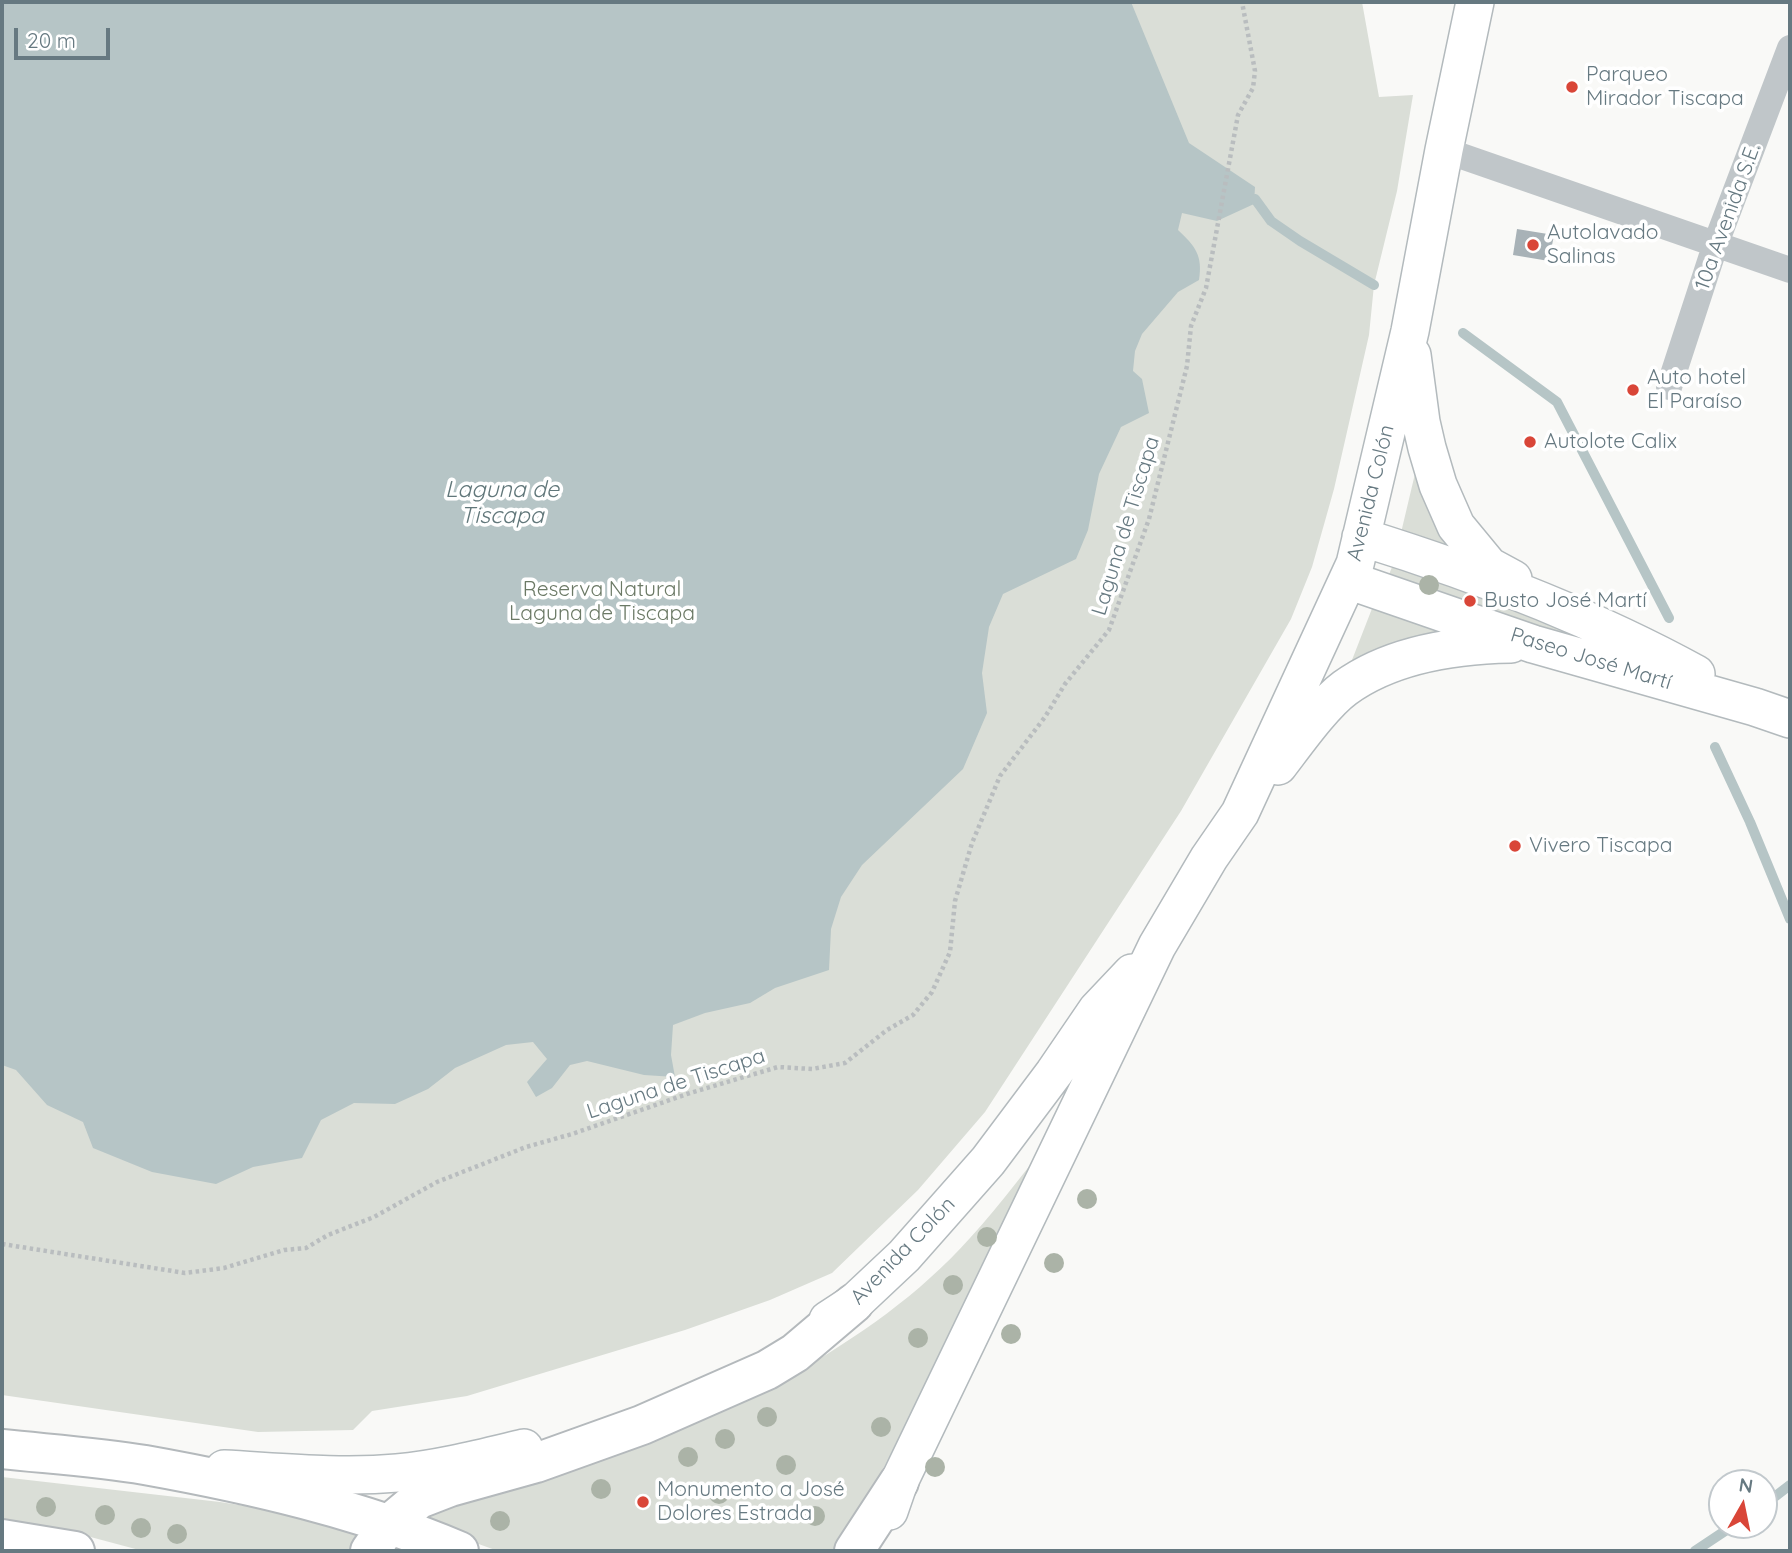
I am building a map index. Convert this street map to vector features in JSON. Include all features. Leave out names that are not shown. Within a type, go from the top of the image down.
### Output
[{"type":"highway","points":[[379,1538],[410,1505],[433,1493],[536,1463],[630,1429],[767,1370],[795,1353],[855,1303]]},
{"type":"highway","points":[[2,1449],[142,1465],[218,1480],[323,1505],[379,1538],[458,1551]]},
{"type":"highway","points":[[854,1551],[899,1482]]},
{"type":"highway","points":[[2,1539],[75,1551]]},
{"type":"main road","name":"Avenida Colón","points":[[874,1551],[899,1482],[1157,946],[1209,858],[1240,813],[1355,564],[1409,331],[1475,2]]},
{"type":"main road","points":[[1409,331],[1421,422],[1438,485],[1456,526],[1489,566],[1575,614]]},
{"type":"main road","name":"Paseo José Martí","points":[[1361,537],[1437,561],[1575,614],[1676,663],[1755,706]]},
{"type":"main road","name":"Paseo José Martí","points":[[1348,580],[1533,644],[1755,706],[1790,719]]},
{"type":"main road","points":[[1240,813],[1312,723],[1344,689],[1379,670],[1421,655],[1467,645],[1533,644]]},
{"type":"main road","name":"Avenida Colón","points":[[142,1465],[321,1475],[394,1473],[477,1460],[543,1443],[694,1386],[794,1341],[855,1303],[904,1256],[988,1161],[1097,1010],[1157,946]]},
{"type":"street","name":"10a Avenida S.E.","points":[[1669,387],[1716,243],[1790,48]]},
{"type":"street","points":[[1444,150],[1790,270]]},
{"type":"path","name":"Laguna de Tiscapa","points":[[2,1244],[185,1273],[224,1268],[284,1250],[306,1248],[328,1235],[374,1217],[437,1182],[526,1147],[778,1067],[812,1069],[845,1063],[887,1030],[913,1015],[933,992],[950,952],[954,901],[972,843],[1000,776],[1045,717],[1065,684],[1109,630],[1149,519],[1187,366],[1191,326],[1206,288],[1238,115],[1253,88],[1255,71],[1242,2]]},
{"type":"green space","name":"Laguna de Tiscapa","points":[[2,2],[1362,2],[1379,97],[1413,95],[1397,191],[1374,285],[1369,335],[1334,489],[1312,567],[1291,619],[1181,811],[985,1112],[918,1190],[832,1273],[770,1300],[685,1330],[467,1396],[372,1411],[353,1430],[258,1432],[2,1395]]},
{"type":"green space","points":[[1418,461],[1463,559],[1400,537]]},
{"type":"green space","points":[[1394,562],[1456,582],[1602,646],[1600,653],[1388,577]]},
{"type":"green space","points":[[1373,606],[1469,633],[1345,678]]},
{"type":"green space","points":[[1061,1126],[857,1519],[835,1551],[498,1551],[426,1525],[419,1510],[792,1375],[840,1346],[887,1314],[950,1259],[993,1211]]},
{"type":"green space","points":[[2,1477],[220,1502],[314,1517],[354,1532],[359,1541],[357,1551],[143,1551],[83,1535],[2,1523]]},
{"type":"water","name":"Laguna de Tiscapa","points":[[2,2],[1131,2],[1189,143],[1255,187],[1254,204],[1217,221],[1182,213],[1178,230],[1199,257],[1199,280],[1178,292],[1142,334],[1135,351],[1133,371],[1142,379],[1149,413],[1121,427],[1099,474],[1088,530],[1076,559],[1003,594],[989,627],[982,673],[987,713],[963,769],[862,865],[841,897],[831,929],[829,970],[775,988],[750,1003],[705,1013],[673,1025],[671,1055],[675,1077],[644,1075],[587,1061],[570,1065],[552,1088],[536,1097],[527,1082],[547,1059],[533,1042],[506,1045],[455,1068],[428,1089],[395,1104],[354,1103],[321,1120],[302,1158],[253,1167],[216,1184],[152,1172],[93,1148],[83,1122],[47,1105],[16,1070],[2,1065]]},
{"type":"building","name":"Autolavado Salinas","points":[[1517,229],[1554,235],[1549,261],[1513,255]]},
{"type":"waterway","points":[[1255,199],[1271,221],[1374,285]]},
{"type":"waterway","points":[[1463,333],[1557,402],[1669,618]]},
{"type":"waterway","points":[[1715,747],[1750,822],[1790,919]]},
{"type":"waterway","points":[[1778,1494],[1790,1485]]},
{"type":"waterway","points":[[1695,1551],[1713,1539]]},
{"type":"place","name":"Parqueo Mirador Tiscapa","points":[[1572,87]]},
{"type":"place","name":"Autolavado Salinas","points":[[1533,245]]},
{"type":"place","name":"Auto hotel El Paraíso","points":[[1633,390]]},
{"type":"place","name":"Autolote Calix","points":[[1530,442]]},
{"type":"place","name":"Busto José Martí","points":[[1470,601]]},
{"type":"place","name":"Vivero Tiscapa","points":[[1515,846]]},
{"type":"place","name":"Monumento a José Dolores Estrada","points":[[643,1502]]},
{"type":"park label","name":"Reserva Natural Laguna de Tiscapa","points":[[602,602]]}]
